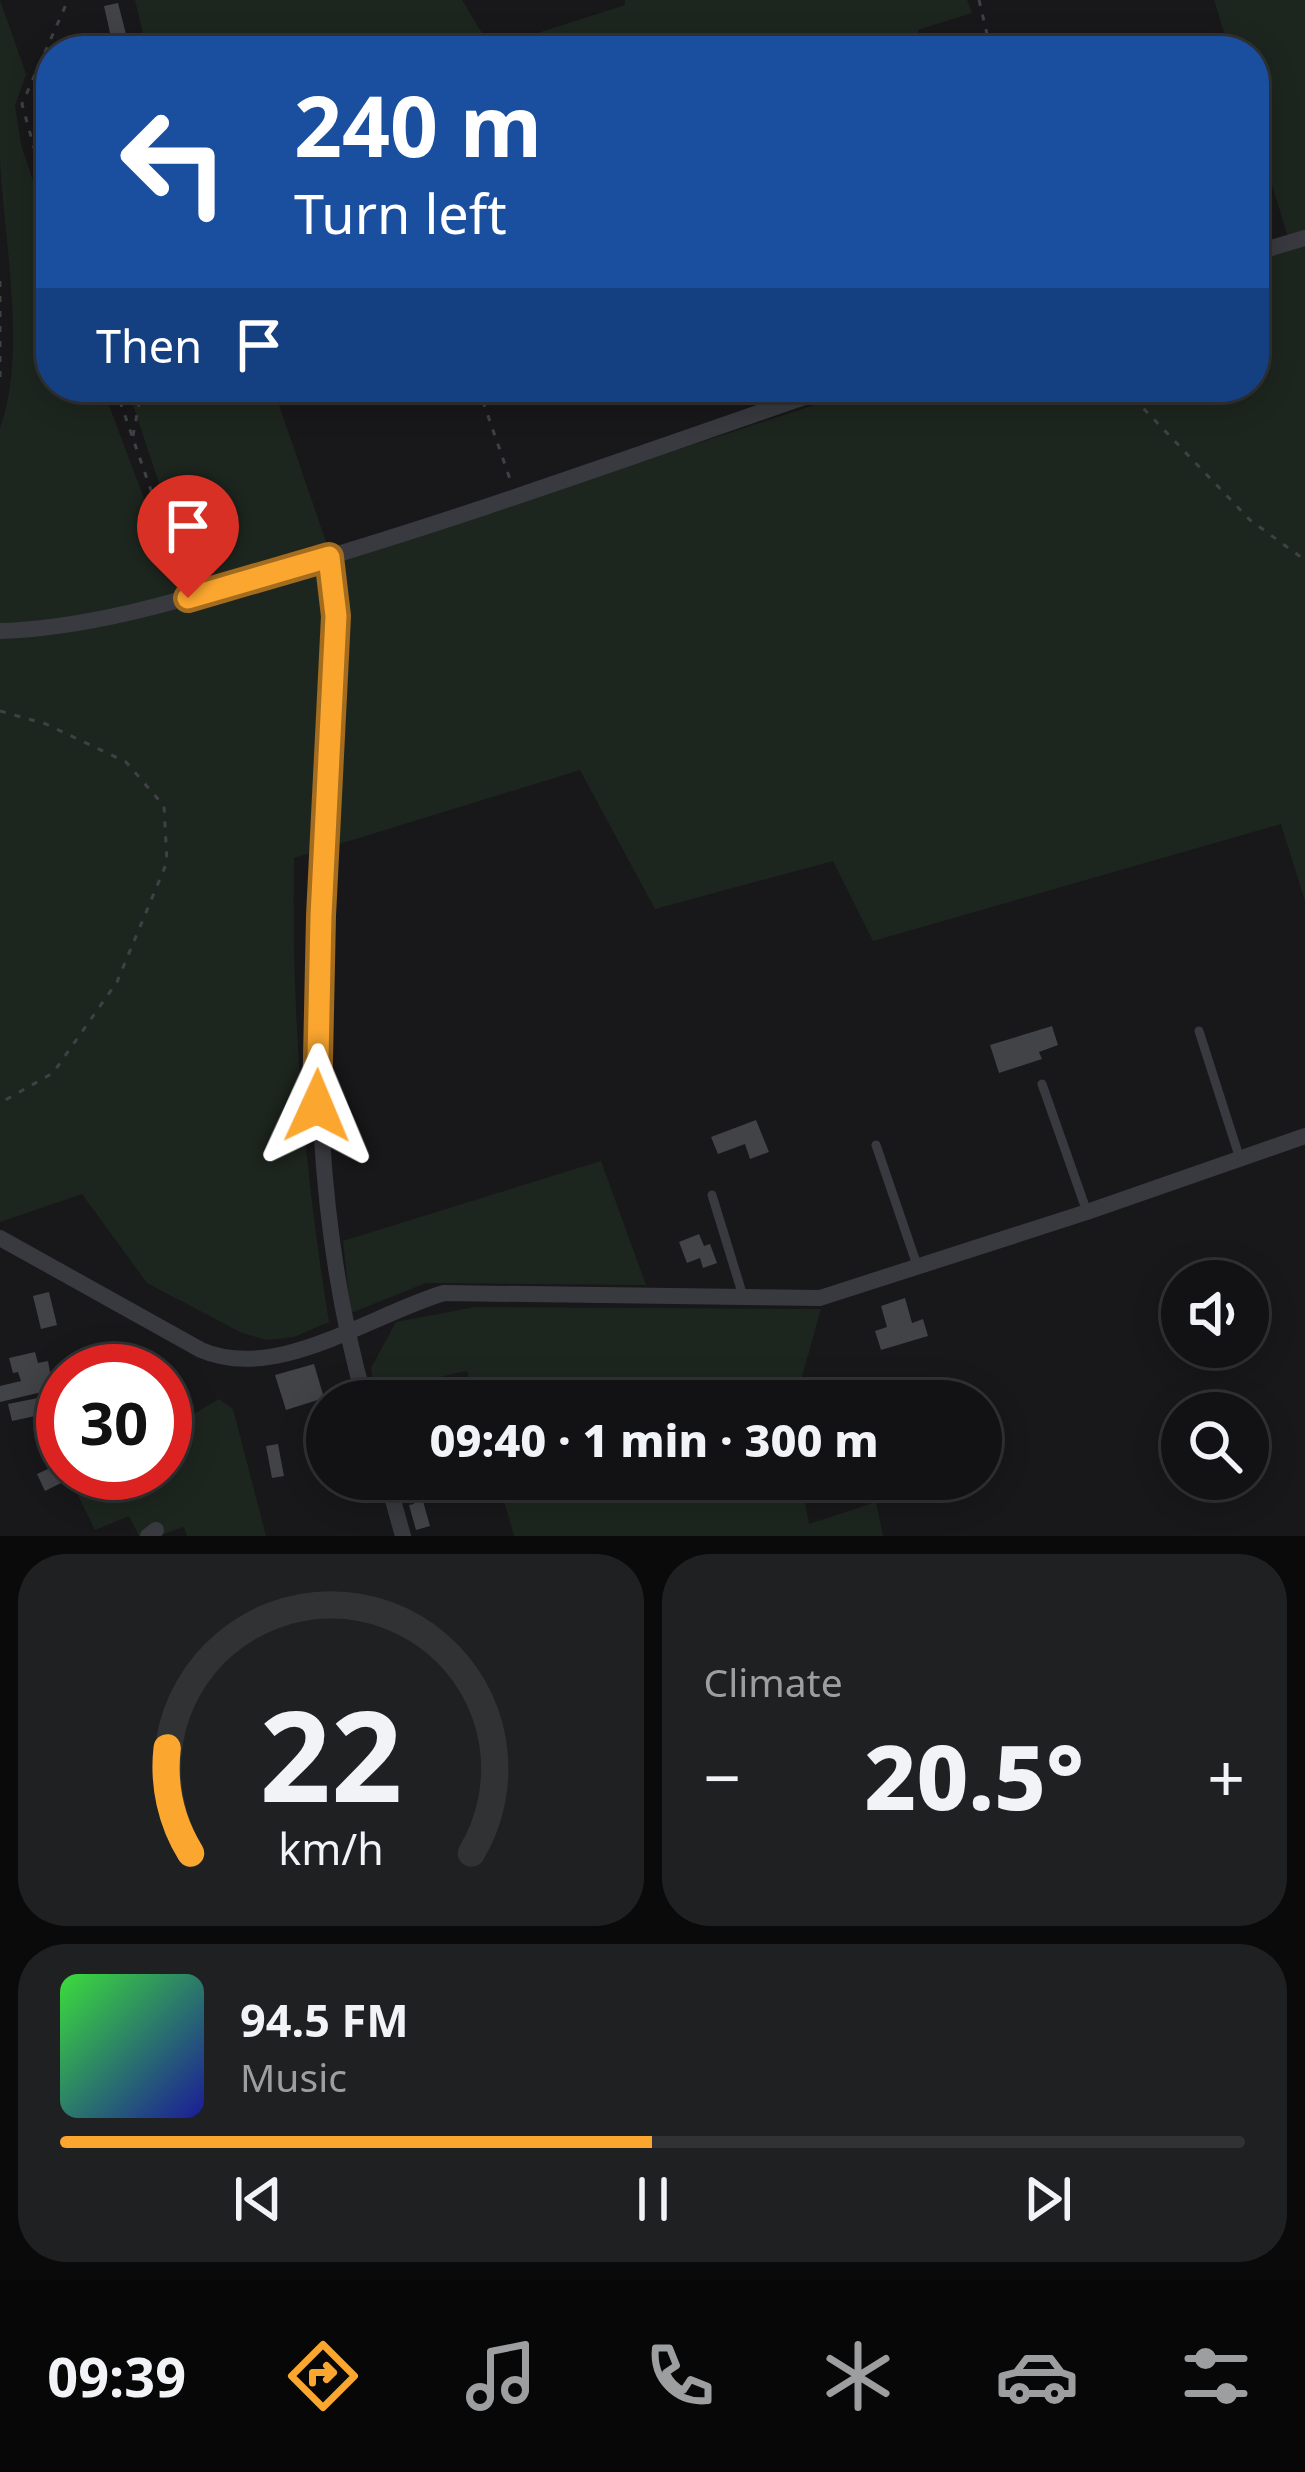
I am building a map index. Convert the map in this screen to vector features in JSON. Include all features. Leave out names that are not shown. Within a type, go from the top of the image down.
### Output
[{"type":"street","points":[[1269,249],[1305,238]]},
{"type":"street","points":[[0,631],[188,598],[329,557],[790,402]]},
{"type":"street","points":[[329,557],[336,616],[317,1106],[331,1252],[359,1380]]},
{"type":"street","points":[[0,1238],[223,1359],[251,1362],[292,1354],[445,1293],[820,1298],[1305,1136]]},
{"type":"street","points":[[393,1500],[404,1536]]},
{"type":"lane","points":[[1199,1031],[1240,1159]]},
{"type":"lane","points":[[1042,1084],[1087,1212]]},
{"type":"lane","points":[[876,1145],[916,1265]]},
{"type":"lane","points":[[712,1195],[742,1296]]},
{"type":"path","points":[[52,36],[68,0]]},
{"type":"path","points":[[979,0],[987,36]]},
{"type":"path","points":[[36,72],[22,104],[36,164]]},
{"type":"path","points":[[0,281],[0,380]]},
{"type":"path","points":[[120,402],[188,598]]},
{"type":"path","points":[[132,438],[139,402]]},
{"type":"path","points":[[483,402],[515,496]]},
{"type":"path","points":[[1137,402],[1250,520],[1305,560]]},
{"type":"path","points":[[0,710],[46,724],[126,762],[164,806],[167,862],[116,982],[66,1055],[53,1073],[0,1103]]},
{"type":"shaded area","points":[[0,0],[26,74],[15,106],[36,190],[36,402],[108,402],[186,610],[824,402],[1269,402],[1269,257],[1292,249],[1269,176],[1269,36],[1225,36],[1214,0],[1305,0],[1305,901],[1281,824],[873,941],[833,861],[655,909],[580,770],[294,858],[301,1091],[329,1322],[294,1337],[267,1340],[242,1333],[147,1283],[82,1194],[0,1222],[0,428],[8,399],[13,332],[0,159]]},
{"type":"shaded area","points":[[135,0],[462,0],[484,36],[143,36]]},
{"type":"shaded area","points":[[625,0],[967,0],[972,13],[918,30],[919,36],[528,36],[625,5]]},
{"type":"shaded area","points":[[132,402],[278,402],[328,548],[193,585]]},
{"type":"shaded area","points":[[601,1161],[646,1285],[426,1283],[351,1313],[343,1241]]},
{"type":"shaded area","points":[[475,1307],[821,1309],[801,1380],[470,1380],[467,1371],[426,1380],[373,1380],[371,1368],[396,1322]]},
{"type":"shaded area","points":[[219,1399],[233,1409],[266,1536],[187,1536],[184,1527],[158,1536],[139,1536],[129,1516],[95,1530],[80,1500],[192,1500],[192,1415]]},
{"type":"shaded area","points":[[504,1500],[805,1500],[809,1524],[876,1502],[883,1536],[514,1536]]},
{"type":"building","points":[[118,3],[126,36],[111,36],[104,6]]},
{"type":"building","points":[[1052,1026],[1058,1045],[1039,1052],[1042,1059],[999,1073],[990,1045]]},
{"type":"building","points":[[756,1120],[769,1152],[750,1159],[745,1144],[718,1154],[711,1137]]},
{"type":"building","points":[[699,1234],[704,1246],[710,1244],[717,1263],[703,1268],[700,1258],[687,1263],[679,1242]]},
{"type":"building","points":[[49,1292],[57,1325],[41,1329],[33,1296]]},
{"type":"building","points":[[905,1298],[912,1323],[923,1319],[928,1336],[881,1350],[875,1331],[887,1327],[881,1306]]},
{"type":"building","points":[[35,1352],[36,1393],[0,1402],[0,1386],[21,1381],[9,1358]]},
{"type":"building","points":[[314,1364],[319,1380],[306,1380],[306,1404],[286,1410],[275,1375]]},
{"type":"building","points":[[36,1398],[36,1416],[12,1421],[8,1404]]},
{"type":"building","points":[[278,1444],[284,1476],[272,1478],[266,1446]]},
{"type":"building","points":[[413,1500],[428,1500],[423,1501],[430,1526],[416,1530],[409,1505]]},
{"type":"route","points":[[188,598],[329,557],[336,616],[317,1106]]}]
